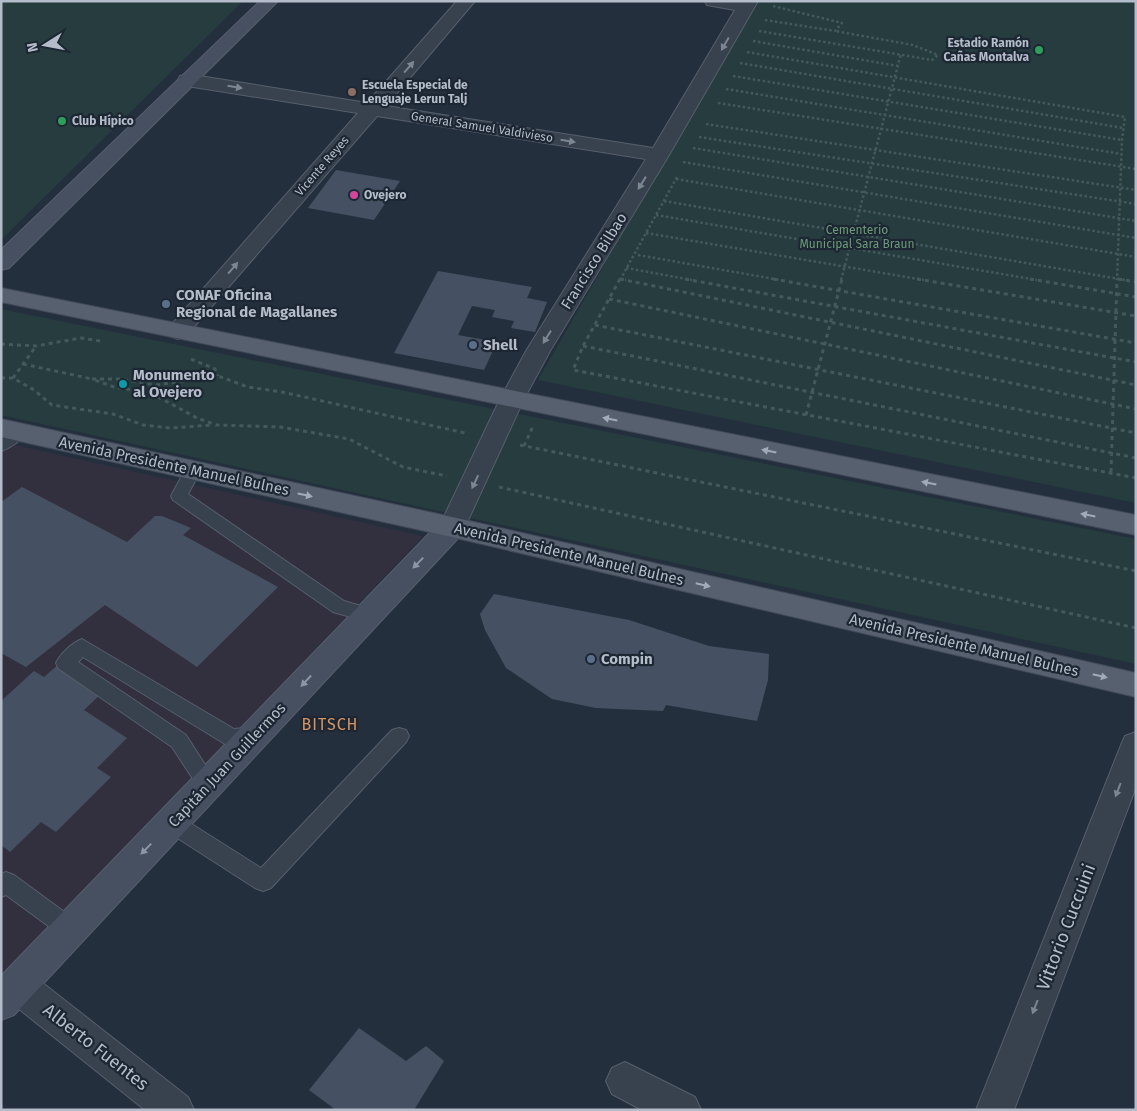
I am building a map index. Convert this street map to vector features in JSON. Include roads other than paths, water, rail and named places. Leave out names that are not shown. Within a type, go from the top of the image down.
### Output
[{"type":"main road","points":[[1,295],[1136,525]]},
{"type":"main road","name":"Avenida Presidente Manuel Bulnes","points":[[7,435],[193,470],[452,527],[1136,685]]},
{"type":"street","points":[[1,263],[270,1]]},
{"type":"street","name":"Vicente Reyes","points":[[178,331],[466,1]]},
{"type":"street","points":[[713,1],[747,4]]},
{"type":"street","name":"Francisco Bilbao","points":[[452,527],[512,399],[538,351],[659,156],[747,4]]},
{"type":"street","name":"General Samuel Valdivieso","points":[[187,80],[659,156]]},
{"type":"street","name":"Capitán Juan Guillermos","points":[[9,993],[452,527]]},
{"type":"street","name":"Vittorio Cuccuini","points":[[996,1110],[1136,745]]},
{"type":"street","name":"Alberto Fuentes","points":[[9,993],[175,1110]]},
{"type":"street","points":[[625,1081],[682,1110]]},
{"type":"lane","points":[[193,470],[179,496],[339,607],[369,615]]},
{"type":"lane","points":[[208,784],[179,741],[64,663],[82,648],[232,738],[255,735]]},
{"type":"lane","points":[[172,823],[263,881],[399,736]]},
{"type":"lane","points":[[1,887],[6,882],[70,930]]},
{"type":"place","name":"Estadio Ramón Cañas Montalva","points":[[1039,50]]},
{"type":"place","name":"Escuela Especial de Lenguaje Lerun Talj","points":[[352,92]]},
{"type":"place","name":"Club Hípico","points":[[62,121]]},
{"type":"place","name":"Ovejero","points":[[354,195]]},
{"type":"place","name":"CONAF Oficina Regional de Magallanes","points":[[166,304]]},
{"type":"place","name":"Shell","points":[[473,345]]},
{"type":"place","name":"Monumento al Ovejero","points":[[123,384]]},
{"type":"place","name":"Compin","points":[[591,659]]},
{"type":"district","name":"BITSCH","points":[[330,724]]},
{"type":"park label","name":"Cementerio Municipal Sara Braun","points":[[857,237]]}]
